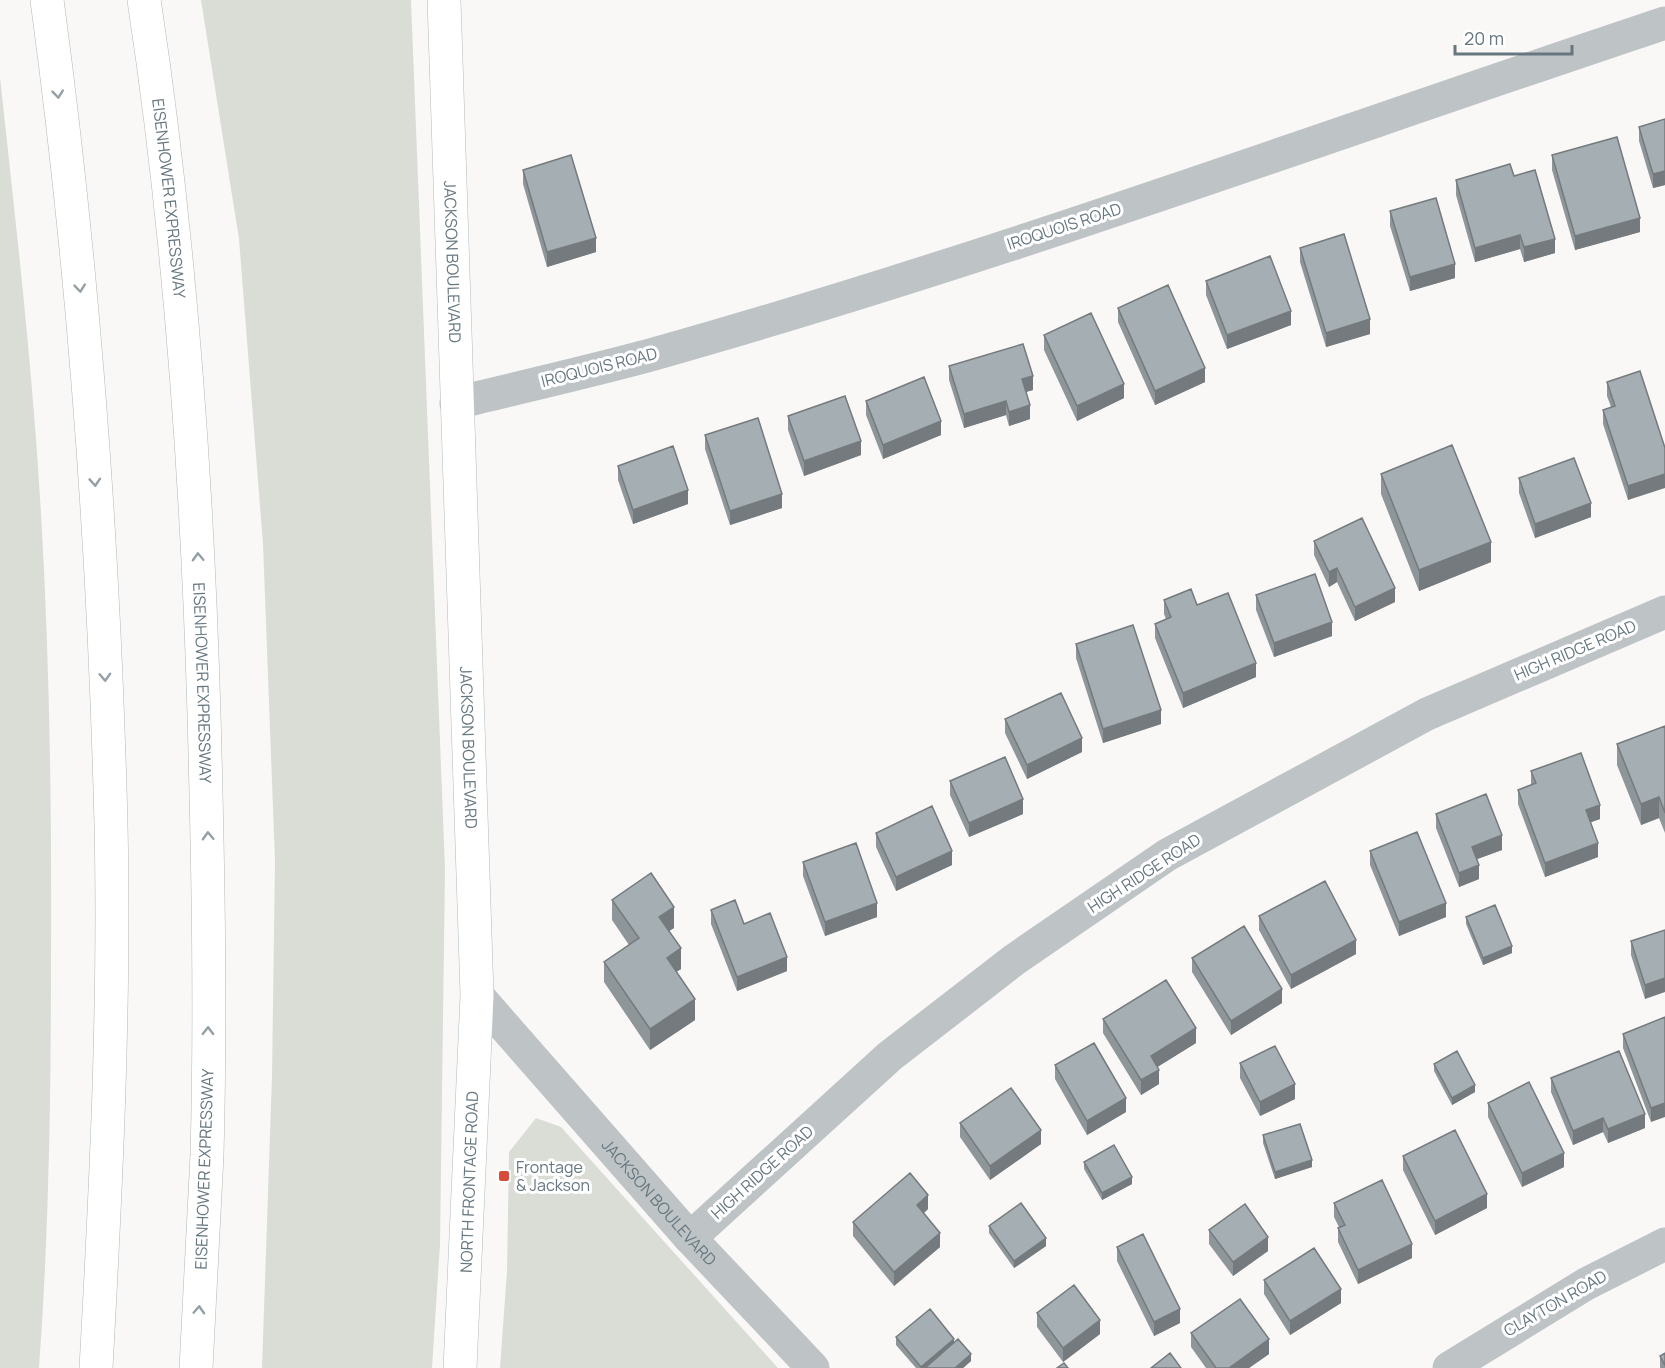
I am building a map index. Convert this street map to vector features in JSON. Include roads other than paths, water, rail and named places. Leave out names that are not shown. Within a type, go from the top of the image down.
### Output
[{"type":"main road","points":[[47,0],[84,327],[101,563],[111,827],[110,1033],[96,1368]]},
{"type":"main road","name":"JACKSON BOULEVARD","points":[[444,0],[477,995]]},
{"type":"main road","name":"EISENHOWER EXPRESSWAY","points":[[145,3],[171,208],[194,466],[202,656],[210,910],[207,1156],[196,1368]]},
{"type":"main road","name":"NORTH FRONTAGE ROAD","points":[[460,1368],[477,995]]},
{"type":"street","name":"IROQUOIS ROAD","points":[[456,403],[652,354],[1055,230],[1665,23]]},
{"type":"street","name":"HIGH RIDGE ROAD","points":[[690,1238],[890,1056],[1014,960],[1167,855],[1427,714],[1665,612]]},
{"type":"street","name":"JACKSON BOULEVARD","points":[[477,995],[690,1238],[813,1368]]},
{"type":"street","name":"CLAYTON ROAD","points":[[1449,1368],[1486,1342],[1586,1284],[1665,1244]]},
{"type":"place","name":"Frontage & Jackson","points":[[504,1176]]}]
